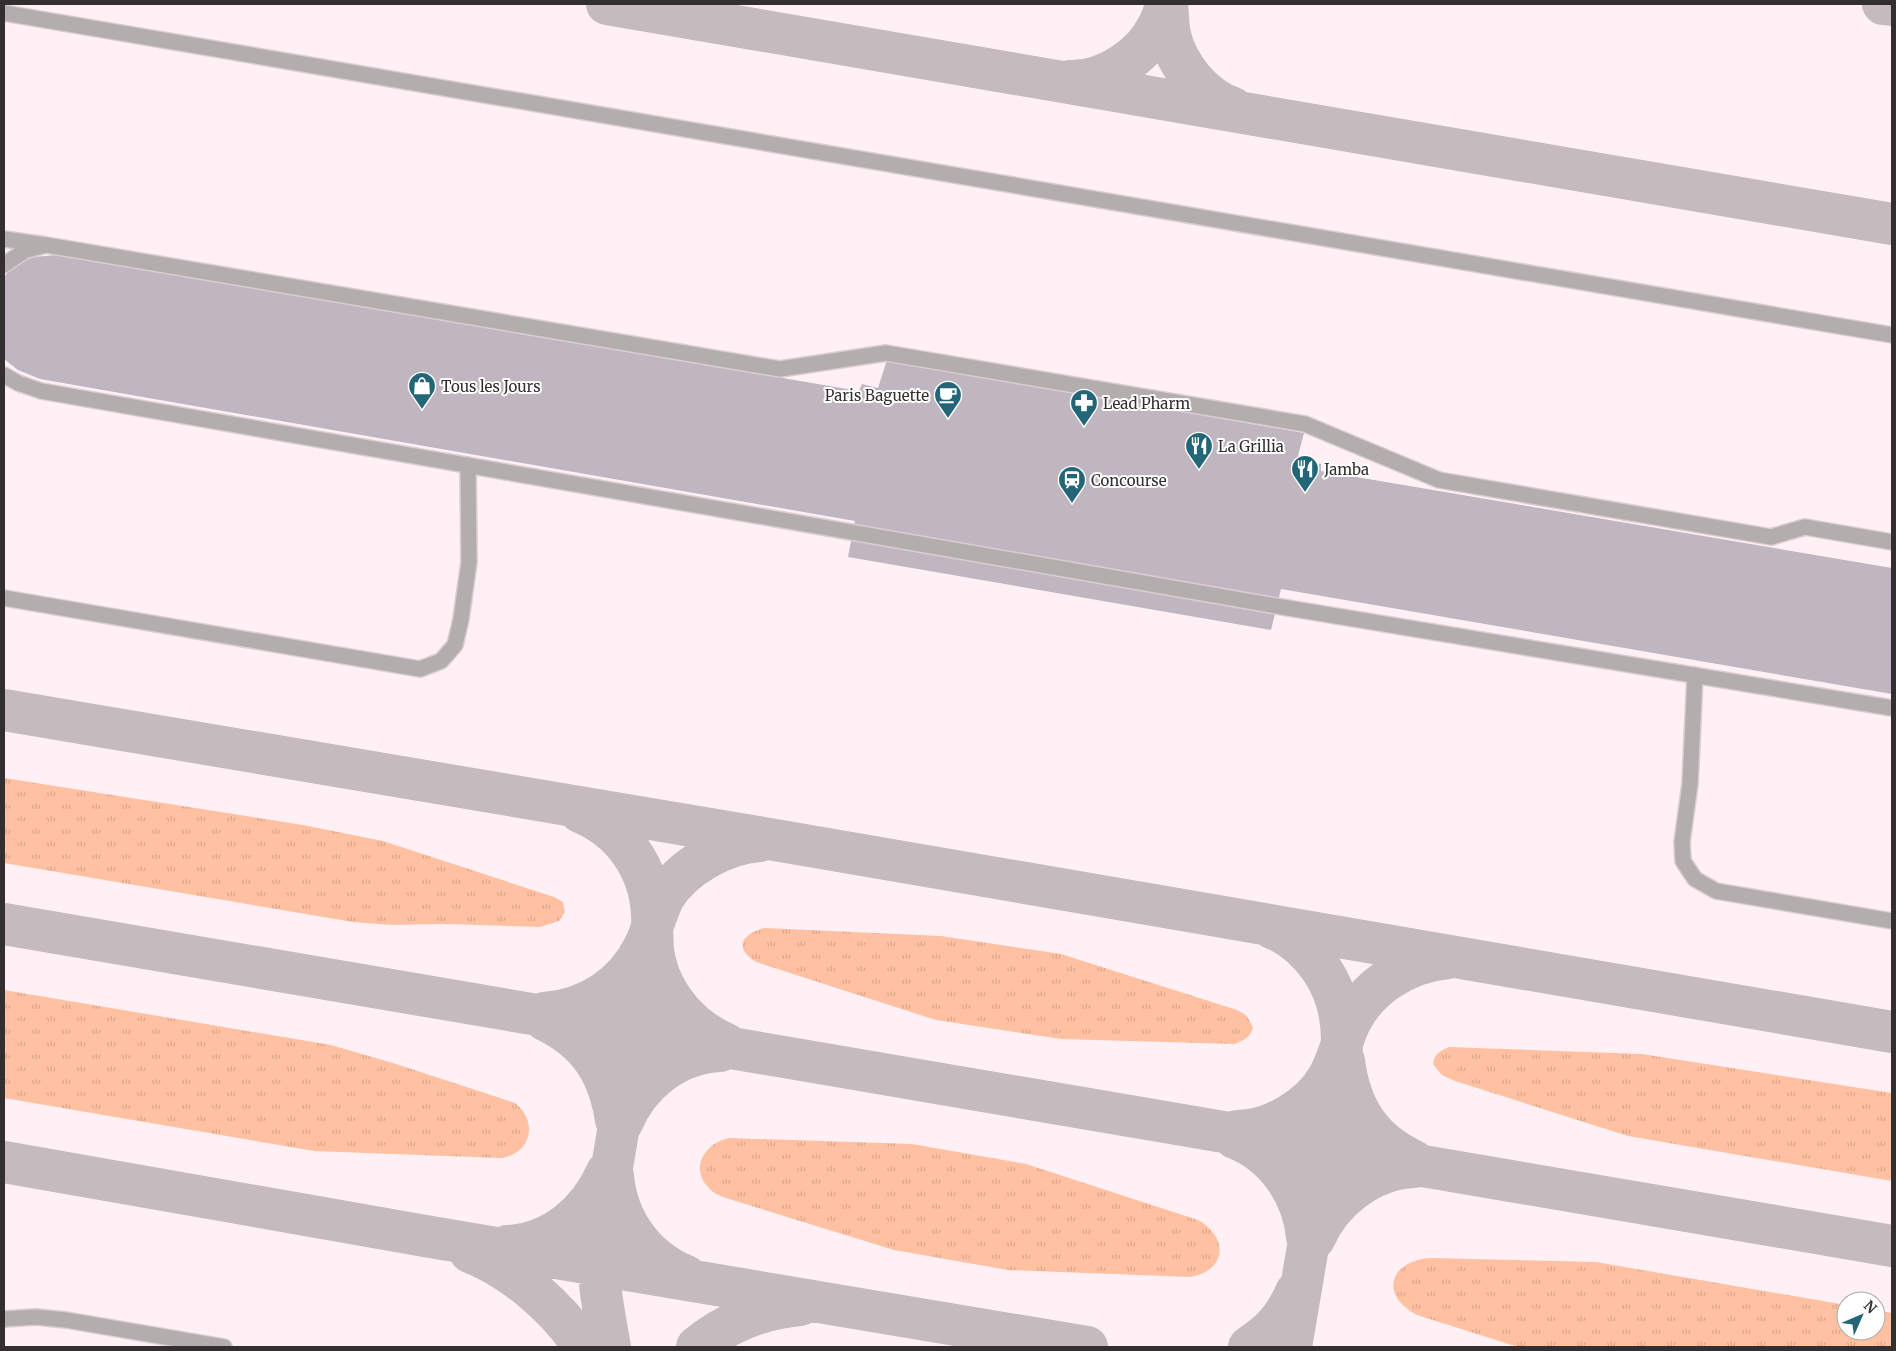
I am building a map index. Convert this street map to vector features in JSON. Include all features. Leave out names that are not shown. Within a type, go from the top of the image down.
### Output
[{"type":"lane","points":[[4,12],[1892,335]]},
{"type":"lane","points":[[4,239],[46,244],[780,369],[886,353],[1305,424],[1440,480],[1771,537],[1805,527],[1892,542]]},
{"type":"lane","points":[[4,265],[24,251],[46,244]]},
{"type":"lane","points":[[4,375],[18,383],[41,391],[1282,607],[1892,708]]},
{"type":"lane","points":[[4,598],[420,669],[441,661],[455,645],[469,562],[468,465]]},
{"type":"lane","points":[[1695,675],[1690,784],[1682,842],[1684,861],[1694,879],[1716,891],[1892,921]]},
{"type":"lane","points":[[4,1319],[36,1318],[66,1320],[224,1347]]},
{"type":"green space","points":[[4,778],[303,825],[383,841],[554,897],[563,902],[565,912],[559,921],[540,927],[445,924],[391,925],[353,922],[4,863]]},
{"type":"green space","points":[[764,928],[941,936],[1061,954],[1237,1010],[1246,1015],[1253,1027],[1249,1036],[1235,1044],[1061,1039],[936,1020],[756,962],[744,952],[743,942],[750,934]]},
{"type":"green space","points":[[4,990],[331,1045],[515,1103],[523,1111],[527,1119],[528,1136],[525,1144],[519,1151],[511,1156],[500,1158],[314,1151],[4,1098]]},
{"type":"green space","points":[[1449,1047],[1642,1054],[1892,1093],[1892,1181],[1628,1136],[1455,1081],[1442,1075],[1433,1064],[1438,1053]]},
{"type":"green space","points":[[729,1138],[912,1144],[1026,1164],[1198,1220],[1215,1235],[1220,1253],[1217,1261],[1211,1268],[1202,1274],[1190,1277],[1008,1270],[894,1250],[715,1193],[703,1180],[700,1172],[702,1157],[713,1145]]},
{"type":"green space","points":[[1429,1258],[1596,1262],[1836,1303],[1836,1341],[1886,1341],[1886,1312],[1892,1313],[1892,1347],[1518,1347],[1417,1315],[1405,1307],[1397,1298],[1394,1280],[1405,1266],[1415,1261]]},
{"type":"building","points":[[57,255],[859,391],[862,384],[878,388],[887,360],[1304,433],[1297,460],[1321,464],[1321,471],[1892,568],[1892,694],[1281,589],[1271,630],[848,557],[855,521],[40,379],[18,370],[4,359],[4,277],[14,265],[33,257]]},
{"type":"taxiway","points":[[607,4],[1892,224]]},
{"type":"taxiway","points":[[1167,4],[1168,23],[1173,47],[1185,69],[1211,97],[1233,108]]},
{"type":"taxiway","points":[[1070,81],[1097,77],[1110,72],[1133,57],[1152,37],[1167,4]]},
{"type":"taxiway","points":[[1883,4],[1892,5]]},
{"type":"taxiway","points":[[4,710],[1892,1032]]},
{"type":"taxiway","points":[[580,812],[609,829],[621,840],[640,867],[650,898],[655,961],[659,975],[672,1000],[702,1030],[726,1044]]},
{"type":"taxiway","points":[[544,1013],[575,1007],[603,994],[636,961],[647,941],[664,897],[682,876],[693,867],[719,852],[733,846],[760,841]]},
{"type":"taxiway","points":[[4,924],[1892,1246]]},
{"type":"taxiway","points":[[610,1347],[600,1284],[599,1245],[652,928]]},
{"type":"taxiway","points":[[1272,928],[1298,943],[1320,967],[1333,991],[1342,1031],[1342,1046],[1291,1347]]},
{"type":"taxiway","points":[[1237,1131],[1264,1127],[1277,1122],[1302,1107],[1322,1087],[1329,1076],[1347,1029],[1354,1014],[1364,1001],[1375,990],[1402,971],[1416,965],[1448,958]]},
{"type":"taxiway","points":[[545,1020],[574,1038],[594,1060],[608,1088],[616,1120]]},
{"type":"taxiway","points":[[622,1123],[638,1095],[661,1072],[689,1057],[720,1051]]},
{"type":"taxiway","points":[[1344,1061],[1351,1094],[1365,1121],[1385,1144],[1414,1161]]},
{"type":"taxiway","points":[[1235,1138],[1263,1154],[1285,1177],[1300,1206],[1307,1237]]},
{"type":"taxiway","points":[[4,1162],[425,1236],[1087,1347]]},
{"type":"taxiway","points":[[1314,1239],[1321,1225],[1331,1212],[1354,1189],[1382,1174],[1414,1167]]},
{"type":"taxiway","points":[[507,1246],[524,1244],[540,1239],[554,1233],[567,1224],[590,1201],[607,1172]]},
{"type":"taxiway","points":[[613,1176],[620,1208],[635,1236],[657,1260],[686,1276]]},
{"type":"taxiway","points":[[470,1252],[503,1269],[534,1291],[561,1318],[584,1347]]},
{"type":"taxiway","points":[[1249,1347],[1265,1336],[1277,1324],[1296,1292]]},
{"type":"taxiway","points":[[697,1347],[708,1338],[745,1318],[772,1309],[800,1305]]},
{"type":"place","name":"Tous les Jours","points":[[422,410]]},
{"type":"place","name":"Paris Baguette","points":[[948,419]]},
{"type":"place","name":"Lead Pharm","points":[[1084,427]]},
{"type":"place","name":"La Grillia","points":[[1199,470]]},
{"type":"place","name":"Jamba","points":[[1305,493]]},
{"type":"place","name":"Concourse","points":[[1072,504]]}]
